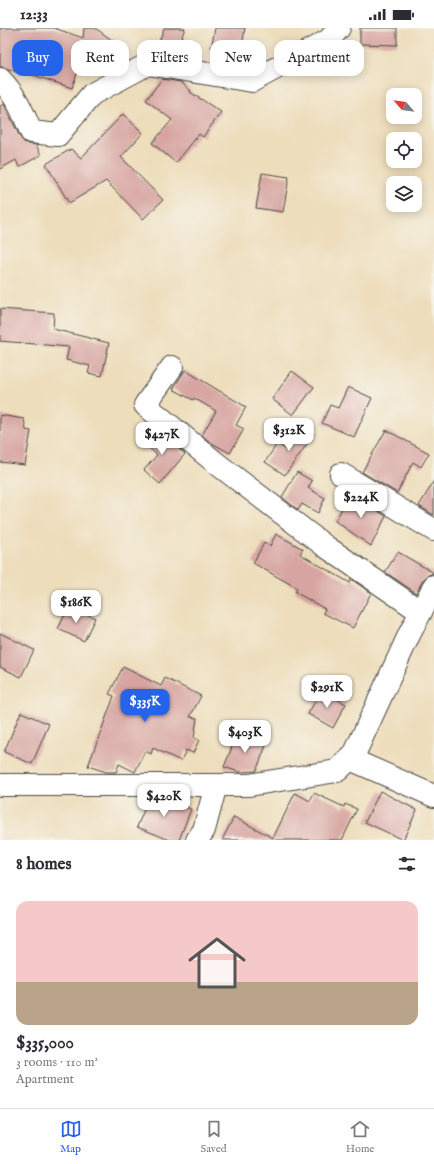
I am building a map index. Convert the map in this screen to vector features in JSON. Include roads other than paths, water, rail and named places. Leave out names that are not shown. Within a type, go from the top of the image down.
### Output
[{"type":"street","points":[[0,79],[19,103],[31,132],[58,135],[92,94],[148,64],[252,82],[329,40],[339,28]]},
{"type":"street","points":[[172,367],[145,405],[216,463],[325,546],[420,612]]},
{"type":"street","points":[[341,474],[434,530]]},
{"type":"street","points":[[0,785],[249,785],[337,771],[354,755],[420,612],[434,586]]},
{"type":"street","points":[[350,759],[434,796]]},
{"type":"street","points":[[197,840],[204,830],[216,785]]}]
